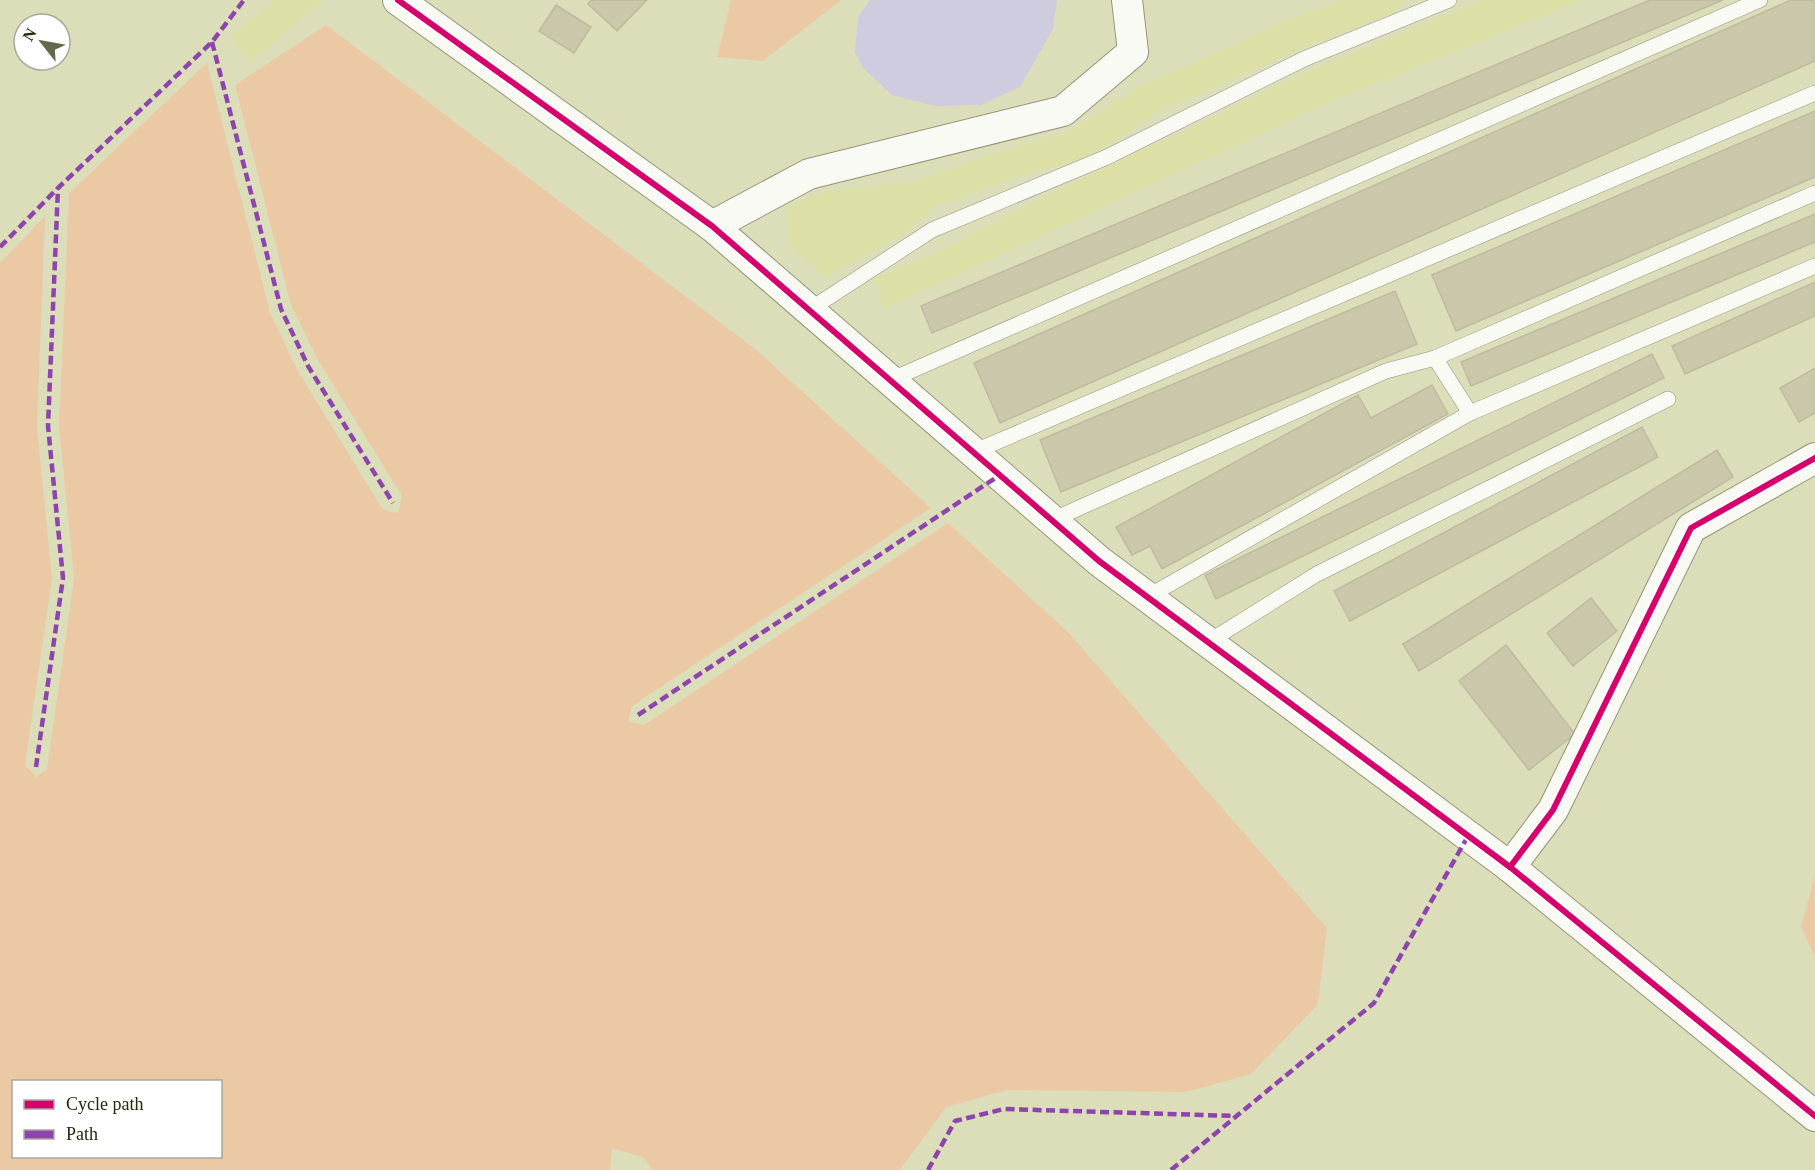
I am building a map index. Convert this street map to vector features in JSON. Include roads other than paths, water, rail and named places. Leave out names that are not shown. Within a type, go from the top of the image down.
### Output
[{"type":"street","points":[[398,0],[712,226],[1052,520],[1147,597],[1510,867],[1815,1116]]},
{"type":"street","points":[[712,226],[809,174],[1063,111],[1133,52],[1127,0]]},
{"type":"street","points":[[1510,867],[1553,810],[1691,528],[1815,458]]},
{"type":"lane","points":[[809,310],[932,230],[1107,157],[1304,58],[1449,0]]},
{"type":"lane","points":[[890,380],[1760,0]]},
{"type":"lane","points":[[973,452],[1815,93]]},
{"type":"lane","points":[[1052,520],[1386,371],[1436,358],[1815,193]]},
{"type":"lane","points":[[1147,597],[1470,413],[1815,266]]},
{"type":"lane","points":[[1436,358],[1470,413]]},
{"type":"lane","points":[[1208,642],[1317,574],[1668,399]]}]
